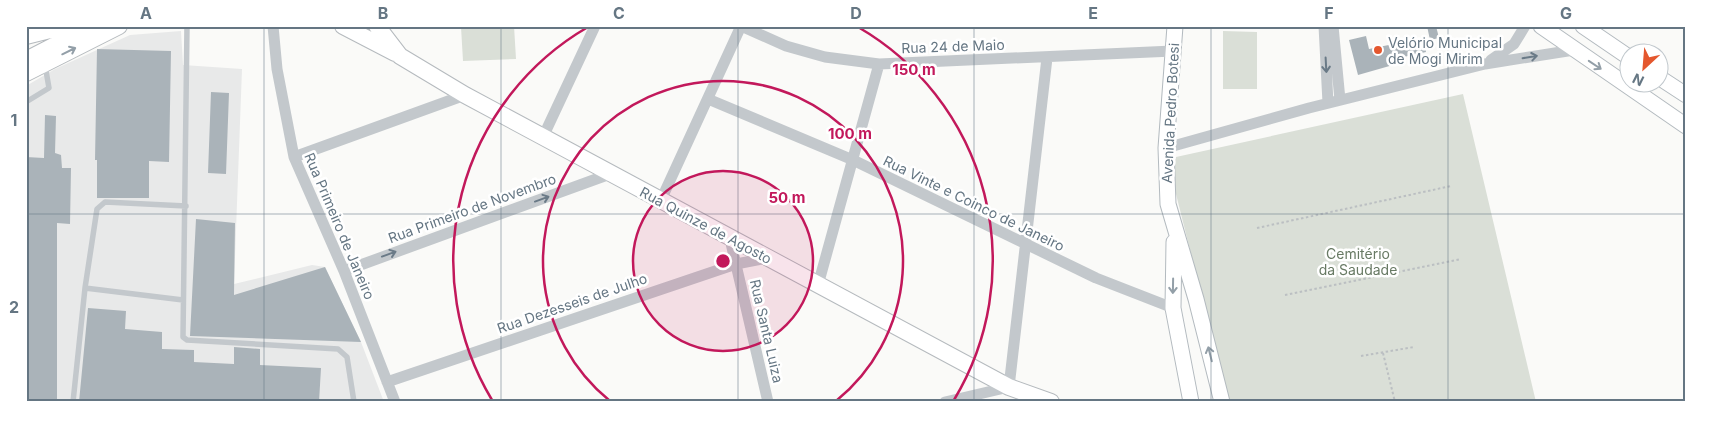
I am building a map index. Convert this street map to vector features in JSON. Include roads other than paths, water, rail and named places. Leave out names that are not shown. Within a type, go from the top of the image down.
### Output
[{"type":"main road","points":[[26,60],[92,26]]},
{"type":"main road","points":[[26,73],[119,26]]},
{"type":"main road","points":[[343,26],[400,56]]},
{"type":"main road","name":"Rua Quinze de Agosto","points":[[377,26],[400,56],[465,95],[730,239],[1009,386],[1051,402]]},
{"type":"main road","name":"Avenida Pedro Botesi","points":[[1175,26],[1166,148],[1168,204],[1174,230],[1196,300],[1222,402]]},
{"type":"main road","points":[[1541,26],[1686,126]]},
{"type":"main road","points":[[26,36],[51,28],[75,35]]},
{"type":"main road","points":[[1588,28],[1620,51]]},
{"type":"main road","points":[[1670,85],[1686,95]]},
{"type":"main road","name":"Avenida Pedro Botesi","points":[[1174,230],[1173,308],[1191,402]]},
{"type":"street","points":[[26,29],[30,26]]},
{"type":"street","name":"Rua Primeiro de Janeiro","points":[[272,26],[277,69],[294,157],[344,271],[395,402]]},
{"type":"street","points":[[543,137],[595,26]]},
{"type":"street","points":[[661,200],[741,26]]},
{"type":"street","name":"Rua 24 de Maio","points":[[741,26],[786,46],[826,57],[879,64],[1173,51]]},
{"type":"street","points":[[1324,26],[1334,102]]},
{"type":"street","points":[[1333,26],[1334,102]]},
{"type":"street","points":[[1486,64],[1514,44],[1526,26]]},
{"type":"street","points":[[1166,148],[1334,102],[1486,64],[1574,50]]},
{"type":"street","points":[[945,402],[1009,386],[1047,58]]},
{"type":"street","points":[[818,285],[879,64]]},
{"type":"street","points":[[294,157],[465,95]]},
{"type":"street","name":"Rua Vinte e Coinco de Janeiro","points":[[708,99],[853,160],[1096,278],[1173,308]]},
{"type":"street","name":"Rua Primeiro de Novembro","points":[[344,271],[610,174]]},
{"type":"street","name":"Rua Santa Luiza","points":[[730,239],[768,402]]},
{"type":"street","name":"Rua Dezesseis de Julho","points":[[386,382],[736,264],[768,258]]},
{"type":"lane","points":[[188,26],[183,337],[187,340],[338,349],[347,357],[354,402]]},
{"type":"lane","points":[[26,102],[49,88],[44,63]]},
{"type":"lane","points":[[73,402],[85,288],[97,209],[105,202],[186,206]]},
{"type":"lane","points":[[85,288],[183,300]]},
{"type":"place","name":"Velório Municipal de Mogi Mirim","points":[[1378,50]]},
{"type":"park label","name":"Cemitério da Saudade","points":[[1358,262]]}]
